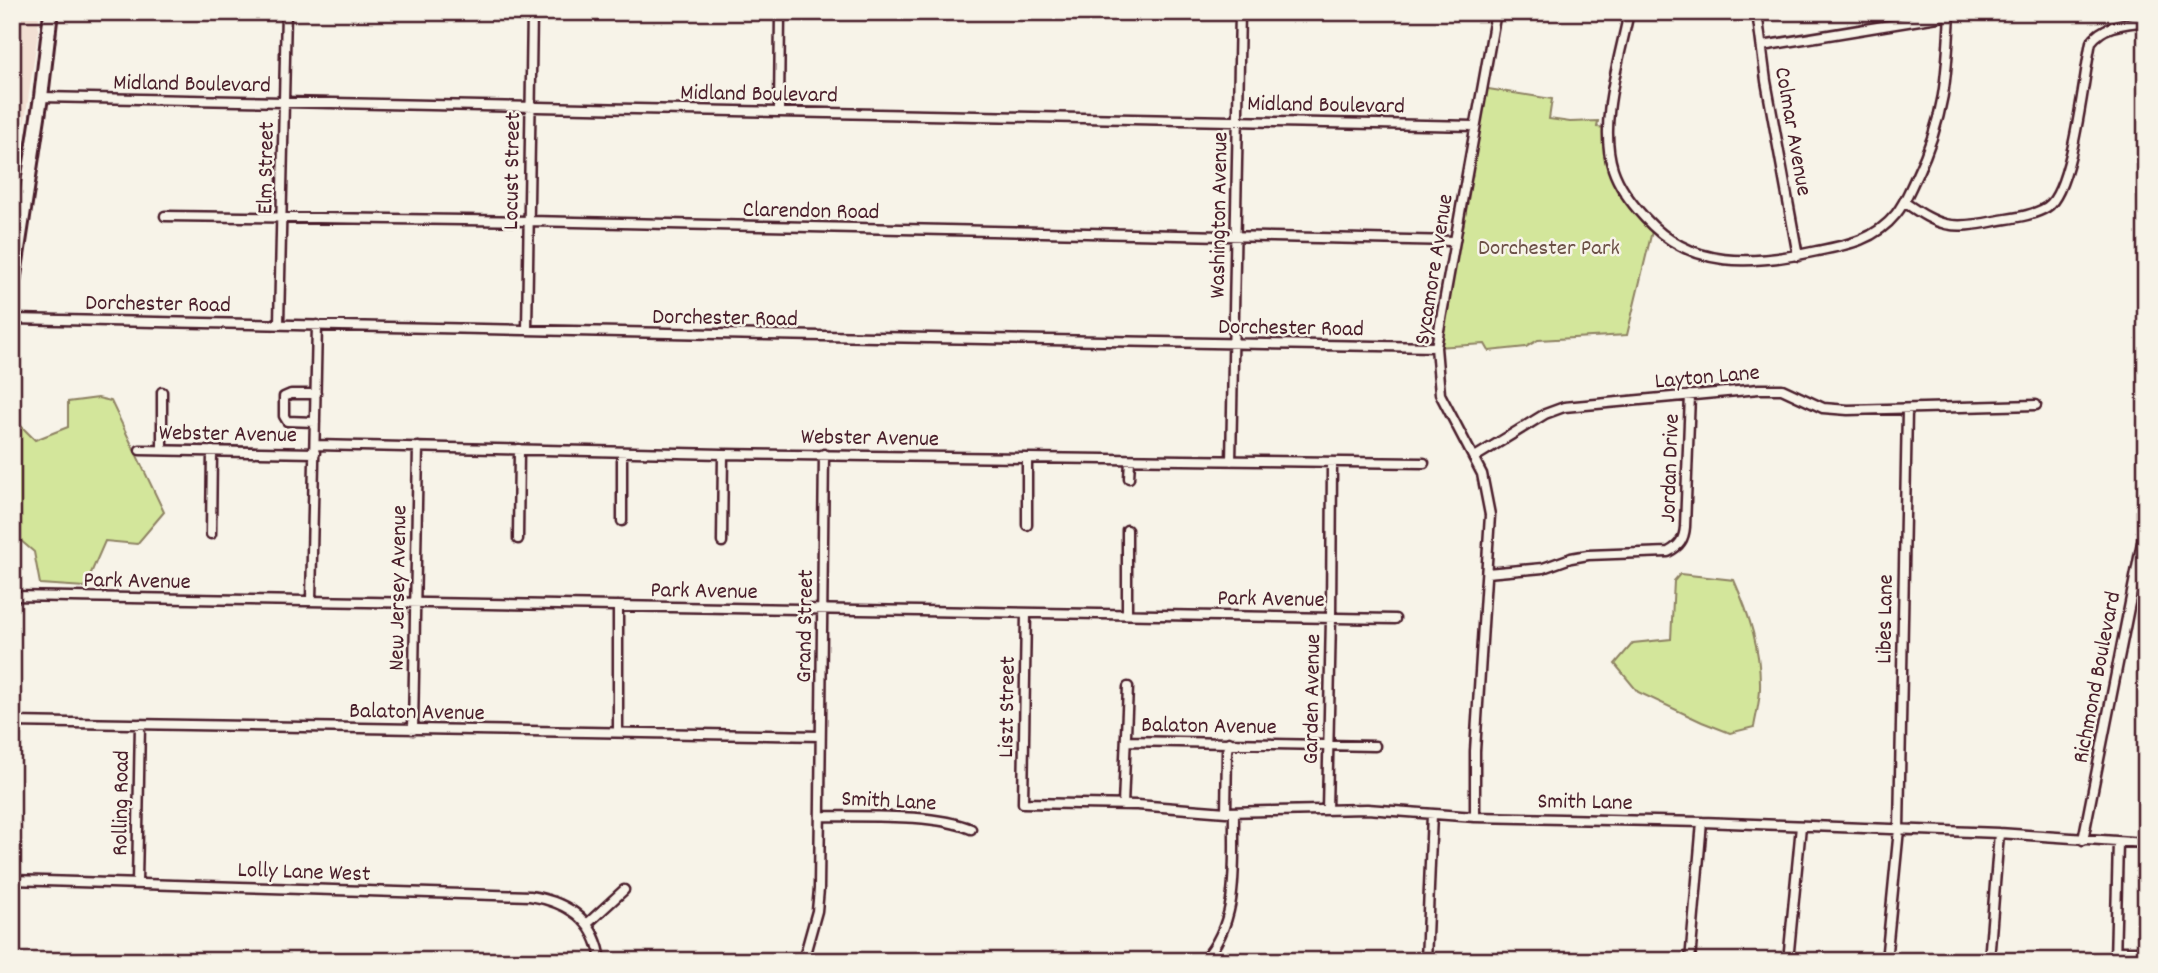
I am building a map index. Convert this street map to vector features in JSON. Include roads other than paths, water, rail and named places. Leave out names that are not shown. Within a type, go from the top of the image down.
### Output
[{"type":"street","points":[[12,289],[51,12]]},
{"type":"street","name":"Elm Street","points":[[279,323],[286,12]]},
{"type":"street","name":"Locust Street","points":[[527,330],[531,12]]},
{"type":"street","points":[[779,112],[780,12]]},
{"type":"street","name":"Washington Avenue","points":[[1231,461],[1240,12]]},
{"type":"street","name":"Sycamore Avenue","points":[[1475,817],[1475,751],[1490,515],[1482,474],[1475,457],[1440,394],[1436,347],[1496,12]]},
{"type":"street","points":[[1629,12],[1611,103],[1609,146],[1614,171],[1635,208],[1664,236],[1686,250],[1730,261],[1798,256],[1864,240],[1885,226],[1904,202],[1939,122],[1947,80],[1950,13],[1762,46]]},
{"type":"street","name":"Colmar Avenue","points":[[1757,12],[1766,82],[1798,256]]},
{"type":"street","points":[[1904,202],[1929,220],[1958,227],[2009,218],[2052,203],[2062,185],[2077,124],[2091,42],[2096,35],[2108,28],[2146,21]]},
{"type":"street","name":"Midland Boulevard","points":[[41,97],[1475,126]]},
{"type":"street","name":"Clarendon Road","points":[[165,216],[1455,241]]},
{"type":"street","name":"Dorchester Road","points":[[12,319],[1436,347]]},
{"type":"street","points":[[311,600],[317,325]]},
{"type":"street","name":"Layton Lane","points":[[1475,457],[1545,414],[1564,407],[1690,395],[1782,389],[1823,408],[1907,410],[2036,405]]},
{"type":"street","points":[[162,392],[162,450]]},
{"type":"street","points":[[315,422],[287,421],[283,408],[284,397],[291,394],[316,394]]},
{"type":"street","name":"Jordan Drive","points":[[1487,573],[1544,568],[1588,555],[1668,552],[1681,543],[1684,537],[1687,496],[1690,395]]},
{"type":"street","name":"Libes Lane","points":[[1886,961],[1899,829],[1907,410]]},
{"type":"street","name":"Webster Avenue","points":[[140,450],[418,447],[1332,464],[1424,463]]},
{"type":"street","name":"New Jersey Avenue","points":[[413,730],[418,447]]},
{"type":"street","points":[[518,539],[519,449]]},
{"type":"street","points":[[211,534],[212,451]]},
{"type":"street","points":[[622,452],[622,521]]},
{"type":"street","points":[[722,542],[723,454]]},
{"type":"street","name":"Grand Street","points":[[820,798],[824,454]]},
{"type":"street","points":[[1027,458],[1027,525]]},
{"type":"street","points":[[1129,478],[1130,460]]},
{"type":"street","name":"Garden Avenue","points":[[1326,810],[1332,464]]},
{"type":"street","name":"Richmond Boulevard","points":[[2083,840],[2146,522]]},
{"type":"street","points":[[1127,530],[1127,614]]},
{"type":"street","name":"Park Avenue","points":[[12,596],[1395,619]]},
{"type":"street","points":[[618,606],[618,732]]},
{"type":"street","name":"Liszt Street","points":[[1023,803],[1026,613]]},
{"type":"street","points":[[1123,805],[1128,687]]},
{"type":"street","name":"Balaton Avenue","points":[[12,722],[820,736]]},
{"type":"street","name":"Rolling Road","points":[[137,883],[139,724]]},
{"type":"street","name":"Balaton Avenue","points":[[1126,741],[1375,746]]},
{"type":"street","points":[[1203,961],[1218,943],[1230,908],[1229,742]]},
{"type":"street","name":"Smith Lane","points":[[820,798],[820,816],[935,820],[955,822],[971,829]]},
{"type":"street","name":"Smith Lane","points":[[1023,803],[1123,805],[1230,812],[1367,809],[1475,817],[1999,833],[2146,843]]},
{"type":"street","points":[[1426,961],[1432,814]]},
{"type":"street","points":[[803,961],[819,901],[820,816]]},
{"type":"street","points":[[1690,961],[1702,822]]},
{"type":"street","points":[[1787,961],[1801,826]]},
{"type":"street","points":[[1989,961],[1999,833]]},
{"type":"street","points":[[2115,961],[2118,842]]},
{"type":"street","name":"Lolly Lane West","points":[[12,880],[530,896],[560,903],[587,924]]},
{"type":"street","points":[[601,961],[587,924],[624,890]]},
{"type":"street","points":[[2115,951],[2146,951]]},
{"type":"park label","name":"Dorchester Park","points":[[1549,246]]}]
